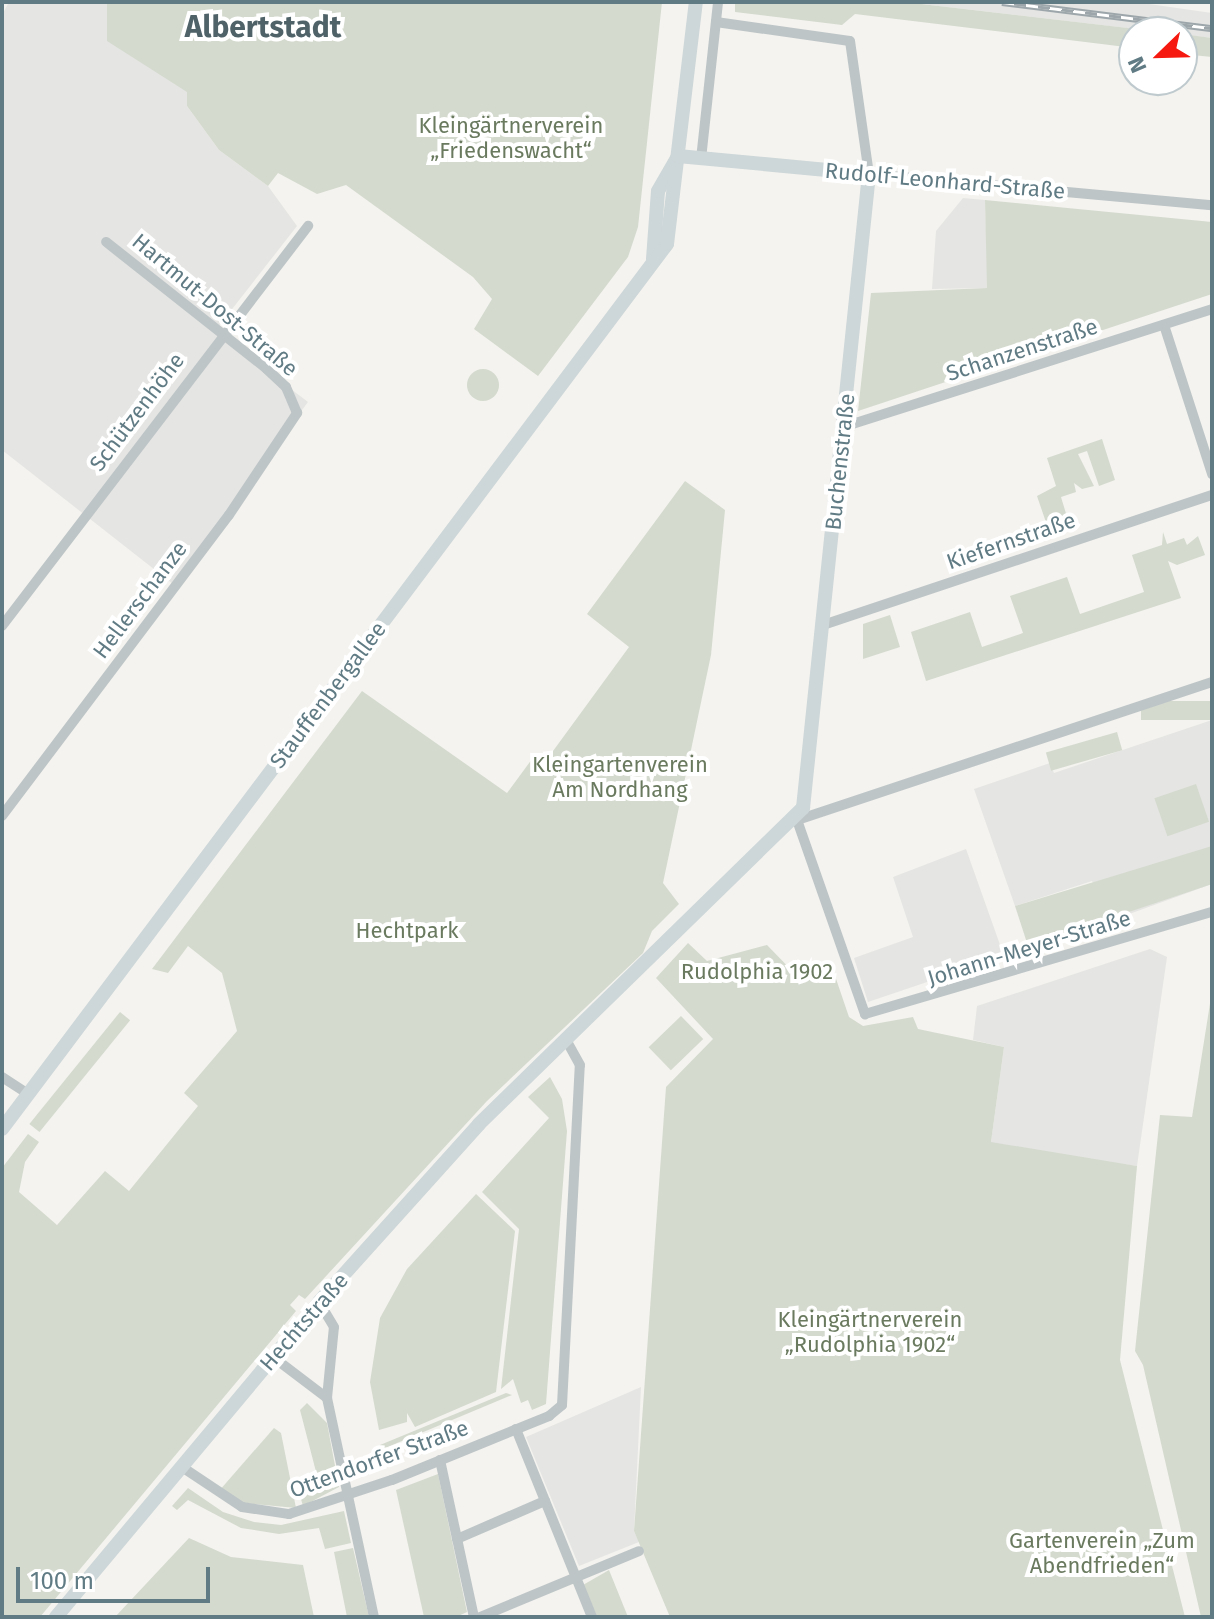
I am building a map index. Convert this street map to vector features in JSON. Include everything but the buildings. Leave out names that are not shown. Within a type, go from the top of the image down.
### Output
[{"type":"street","name":"Stauffenbergallee","points":[[2,1129],[653,259],[658,191],[678,156],[696,2]]},
{"type":"street","points":[[701,159],[718,2]]},
{"type":"street","name":"Buchenstraße","points":[[716,22],[850,41],[869,174],[806,797],[797,820]]},
{"type":"street","name":"Rudolf-Leonhard-Straße","points":[[678,156],[1212,205]]},
{"type":"street","name":"Schützenhöhe","points":[[2,626],[308,226]]},
{"type":"street","name":"Hartmut-Dost-Straße","points":[[106,242],[222,335],[296,401]]},
{"type":"street","name":"Schanzenstraße","points":[[843,427],[1212,309]]},
{"type":"street","points":[[1164,325],[1212,474]]},
{"type":"street","name":"Hellerschanze","points":[[2,816],[294,425],[296,401]]},
{"type":"street","name":"Kiefernstraße","points":[[823,625],[1212,495]]},
{"type":"street","points":[[797,820],[1212,682]]},
{"type":"street","name":"Hechtstraße","points":[[56,1617],[319,1302],[479,1124],[682,925],[797,820]]},
{"type":"street","name":"Johann-Meyer-Straße","points":[[797,820],[858,1009],[875,1016],[1212,912]]},
{"type":"street","name":"Ottendorfer Straße","points":[[182,1467],[221,1497],[267,1514],[300,1512],[549,1416],[562,1405],[578,1168],[580,1065],[566,1040]]},
{"type":"street","points":[[2,1077],[28,1094]]},
{"type":"street","points":[[319,1302],[334,1327],[327,1398],[345,1497],[374,1617]]},
{"type":"street","points":[[273,1357],[327,1398]]},
{"type":"street","points":[[516,1429],[592,1617]]},
{"type":"street","points":[[440,1460],[474,1617]]},
{"type":"street","points":[[457,1539],[545,1501]]},
{"type":"street","points":[[480,1617],[639,1551]]},
{"type":"shaded area","points":[[9,2],[124,2],[125,25],[188,69],[187,106],[219,150],[268,186],[297,226],[215,331],[308,402],[173,584],[2,450],[2,15]]},
{"type":"shaded area","points":[[904,2],[1135,2],[1212,13],[1212,38],[1198,36],[1198,16],[1118,16],[1118,27]]},
{"type":"shaded area","points":[[963,198],[985,200],[988,288],[932,289],[936,231]]},
{"type":"shaded area","points":[[1212,720],[1212,884],[1110,921],[1092,881],[1015,906],[974,789],[1050,763],[1054,773]]},
{"type":"shaded area","points":[[966,849],[1004,956],[868,1002],[854,958],[913,937],[893,877]]},
{"type":"shaded area","points":[[1150,949],[1167,957],[1137,1166],[997,1147],[991,1142],[1004,1047],[973,1040],[977,1006]]},
{"type":"shaded area","points":[[641,1387],[634,1531],[639,1542],[579,1566],[526,1437]]},
{"type":"green space","name":"Kleingärtnerverein „Friedenswacht“","points":[[107,2],[662,2],[638,227],[628,257],[538,376],[474,329],[492,299],[473,277],[346,185],[317,194],[278,173],[268,186],[219,150],[187,106],[187,92],[107,41]]},
{"type":"green space","points":[[735,2],[904,2],[1118,27],[1118,46],[855,14],[842,25],[735,12]]},
{"type":"green space","points":[[1198,36],[1212,38],[1212,57],[1198,56]]},
{"type":"green space","points":[[985,200],[1212,222],[1212,294],[858,411],[871,293],[987,288]]},
{"type":"green space","points":[[483,369],[494,374],[499,385],[494,396],[483,401],[472,396],[467,385],[472,374]]},
{"type":"green space","points":[[1102,439],[1115,480],[1099,486],[1087,451],[1078,454],[1094,486],[1082,489],[1074,483],[1076,492],[1061,497],[1071,530],[1051,537],[1037,496],[1056,486],[1047,458]]},
{"type":"green space","name":"Hechtpark","points":[[685,481],[725,510],[711,655],[663,883],[679,904],[652,931],[643,953],[487,1101],[305,1299],[299,1295],[290,1305],[296,1311],[40,1617],[2,1617],[2,1168],[28,1134],[39,1142],[25,1162],[19,1192],[57,1225],[105,1171],[129,1191],[198,1106],[184,1093],[237,1031],[222,973],[188,946],[168,973],[152,969],[362,691],[507,793],[535,755],[545,762],[629,647],[587,614]]},
{"type":"green space","points":[[1163,532],[1167,544],[1184,538],[1187,545],[1198,536],[1205,555],[1177,565],[1168,561],[1181,598],[926,681],[911,632],[970,612],[982,647],[1023,633],[1010,596],[1067,577],[1080,614],[1144,592],[1132,555],[1162,545]]},
{"type":"green space","points":[[890,615],[900,647],[863,659],[863,624]]},
{"type":"green space","points":[[1141,701],[1212,701],[1212,720],[1141,720]]},
{"type":"green space","points":[[1117,732],[1122,750],[1051,771],[1046,752]]},
{"type":"green space","points":[[1196,784],[1209,822],[1167,836],[1154,798]]},
{"type":"green space","points":[[1212,846],[1212,884],[1028,946],[1015,906]]},
{"type":"green space","name":"Kleingärtnerverein „Rudolphia 1902“","points":[[688,943],[707,961],[767,945],[798,977],[832,967],[849,1017],[863,1026],[913,1017],[918,1029],[1004,1047],[991,1142],[1137,1166],[1120,1360],[1185,1617],[670,1617],[634,1531],[666,1087],[713,1039],[656,978]]},
{"type":"green space","points":[[1212,991],[1212,1617],[1201,1617],[1143,1365],[1135,1351],[1160,1115],[1192,1117]]},
{"type":"green space","points":[[120,1012],[130,1020],[39,1132],[29,1124]]},
{"type":"green space","points":[[681,1016],[703,1039],[671,1070],[649,1047]]},
{"type":"green space","points":[[550,1077],[562,1099],[567,1131],[546,1404],[532,1410],[528,1400],[521,1403],[513,1379],[501,1389],[519,1229],[482,1192],[549,1118],[528,1097]]},
{"type":"green space","points":[[476,1194],[515,1231],[496,1392],[415,1427],[407,1413],[407,1422],[379,1430],[370,1382],[380,1318],[407,1269]]},
{"type":"green space","points":[[506,1393],[512,1395],[378,1451],[380,1445]]},
{"type":"green space","points":[[307,1403],[327,1423],[339,1487],[303,1506],[300,1496],[321,1491],[300,1410]]},
{"type":"green space","points":[[274,1428],[281,1433],[296,1508],[244,1503],[219,1491]]},
{"type":"green space","points":[[438,1474],[467,1612],[456,1617],[424,1617],[396,1490]]},
{"type":"green space","points":[[188,1488],[223,1512],[254,1522],[281,1525],[344,1511],[351,1543],[325,1549],[319,1528],[279,1534],[241,1528],[188,1500],[177,1510],[172,1506]]},
{"type":"green space","points":[[189,1538],[231,1557],[303,1565],[314,1617],[115,1617]]},
{"type":"green space","points":[[353,1548],[369,1617],[347,1617],[334,1552]]},
{"type":"green space","points":[[609,1570],[628,1617],[597,1617],[583,1585]]},
{"type":"railway","points":[[1002,2],[1212,28]]},
{"type":"district","name":"Albertstadt","points":[[263,27]]},
{"type":"park label","name":"Kleingartenverein Am Nordhang","points":[[620,776]]},
{"type":"park label","name":"Rudolphia 1902","points":[[757,972]]},
{"type":"park label","name":"Gartenverein „Zum Abendfrieden“","points":[[1102,1552]]}]
